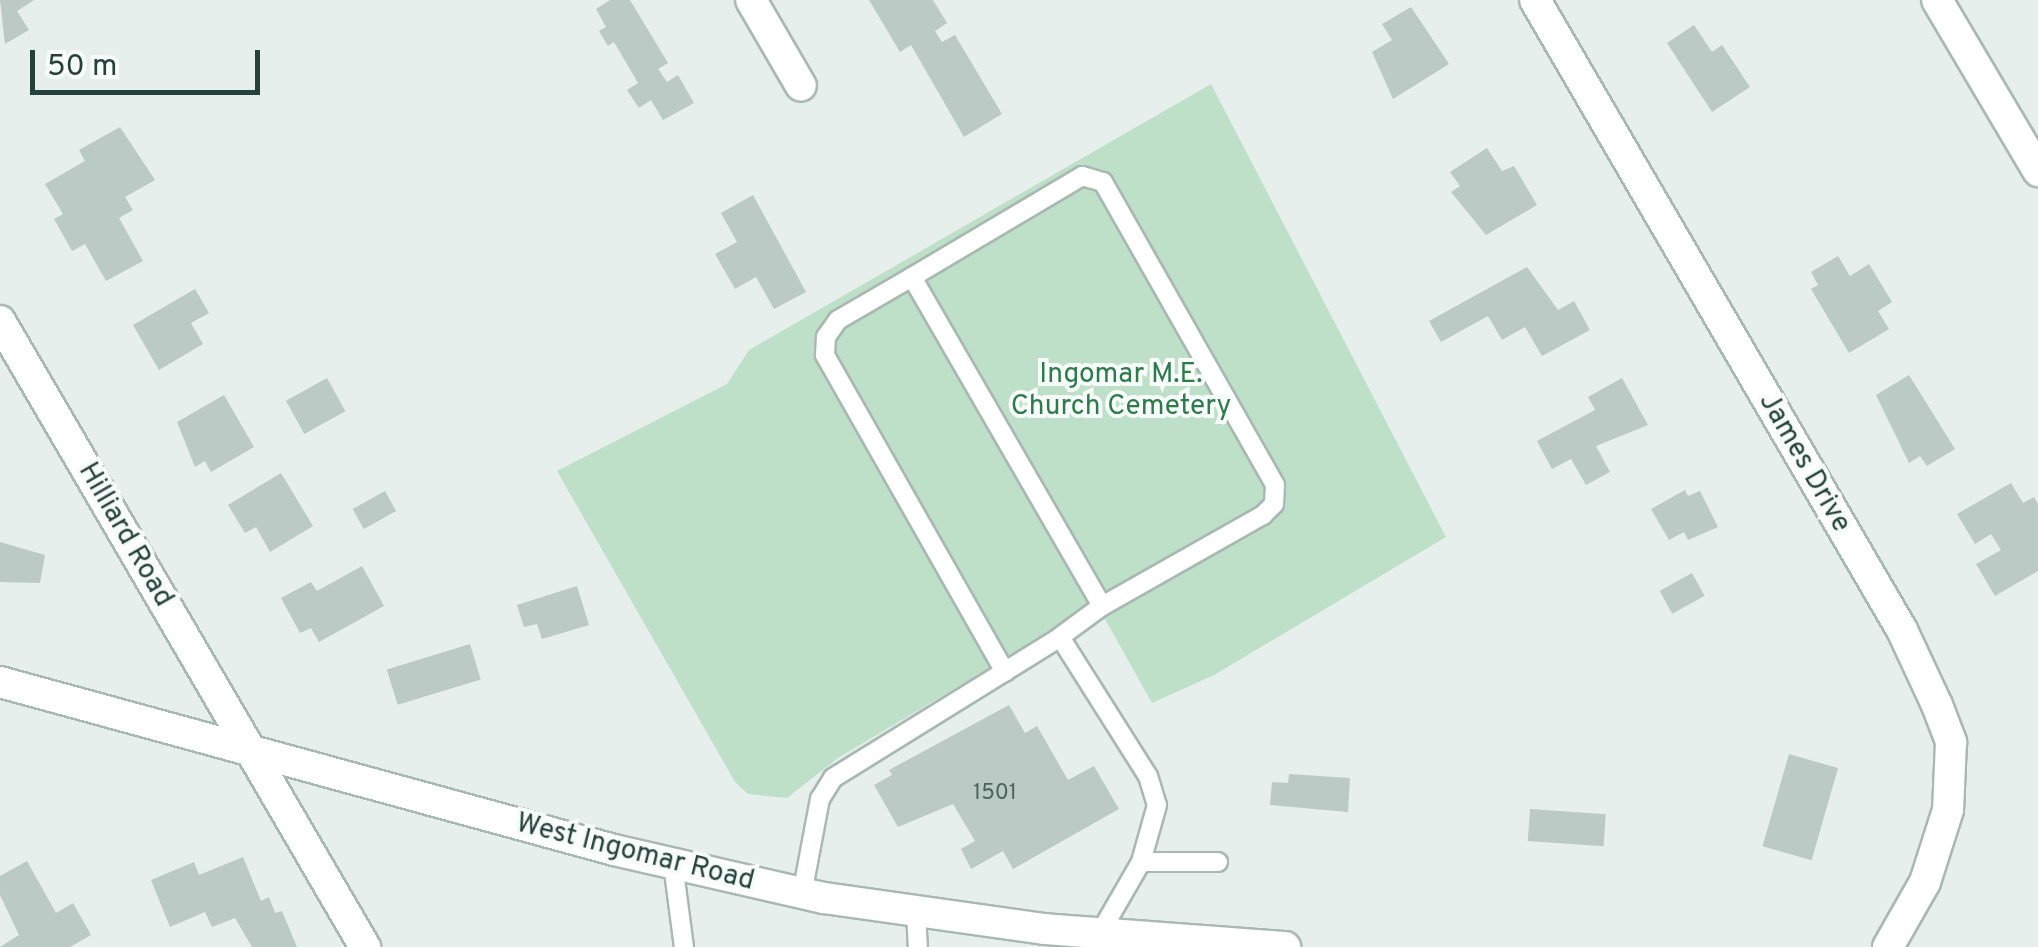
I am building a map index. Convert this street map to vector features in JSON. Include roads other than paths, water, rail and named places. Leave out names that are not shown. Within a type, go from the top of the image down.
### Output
[{"type":"street","points":[[751,0],[802,86]]},
{"type":"street","name":"James Drive","points":[[1536,0],[1902,630],[1951,742],[1948,810],[1925,882],[1888,947]]},
{"type":"street","points":[[1938,0],[2038,171]]},
{"type":"street","name":"Hilliard Road","points":[[0,321],[365,947]]},
{"type":"street","name":"West Ingomar Road","points":[[0,682],[674,864],[802,894],[916,912],[1100,933],[1285,947]]},
{"type":"lane","points":[[802,894],[820,799],[833,778],[1005,672],[1060,637],[1102,606],[1263,516],[1274,504],[1275,485],[1103,182],[1082,176],[838,320],[826,337],[826,355],[1005,672]]},
{"type":"lane","points":[[912,277],[1102,606]]},
{"type":"lane","points":[[1060,637],[1148,776],[1157,805],[1142,862],[1100,933]]},
{"type":"lane","points":[[1142,862],[1218,862]]},
{"type":"lane","points":[[674,864],[684,947]]},
{"type":"lane","points":[[916,912],[918,947]]},
{"type":"park label","name":"Ingomar M.E. Church Cemetery","points":[[1121,391]]}]
